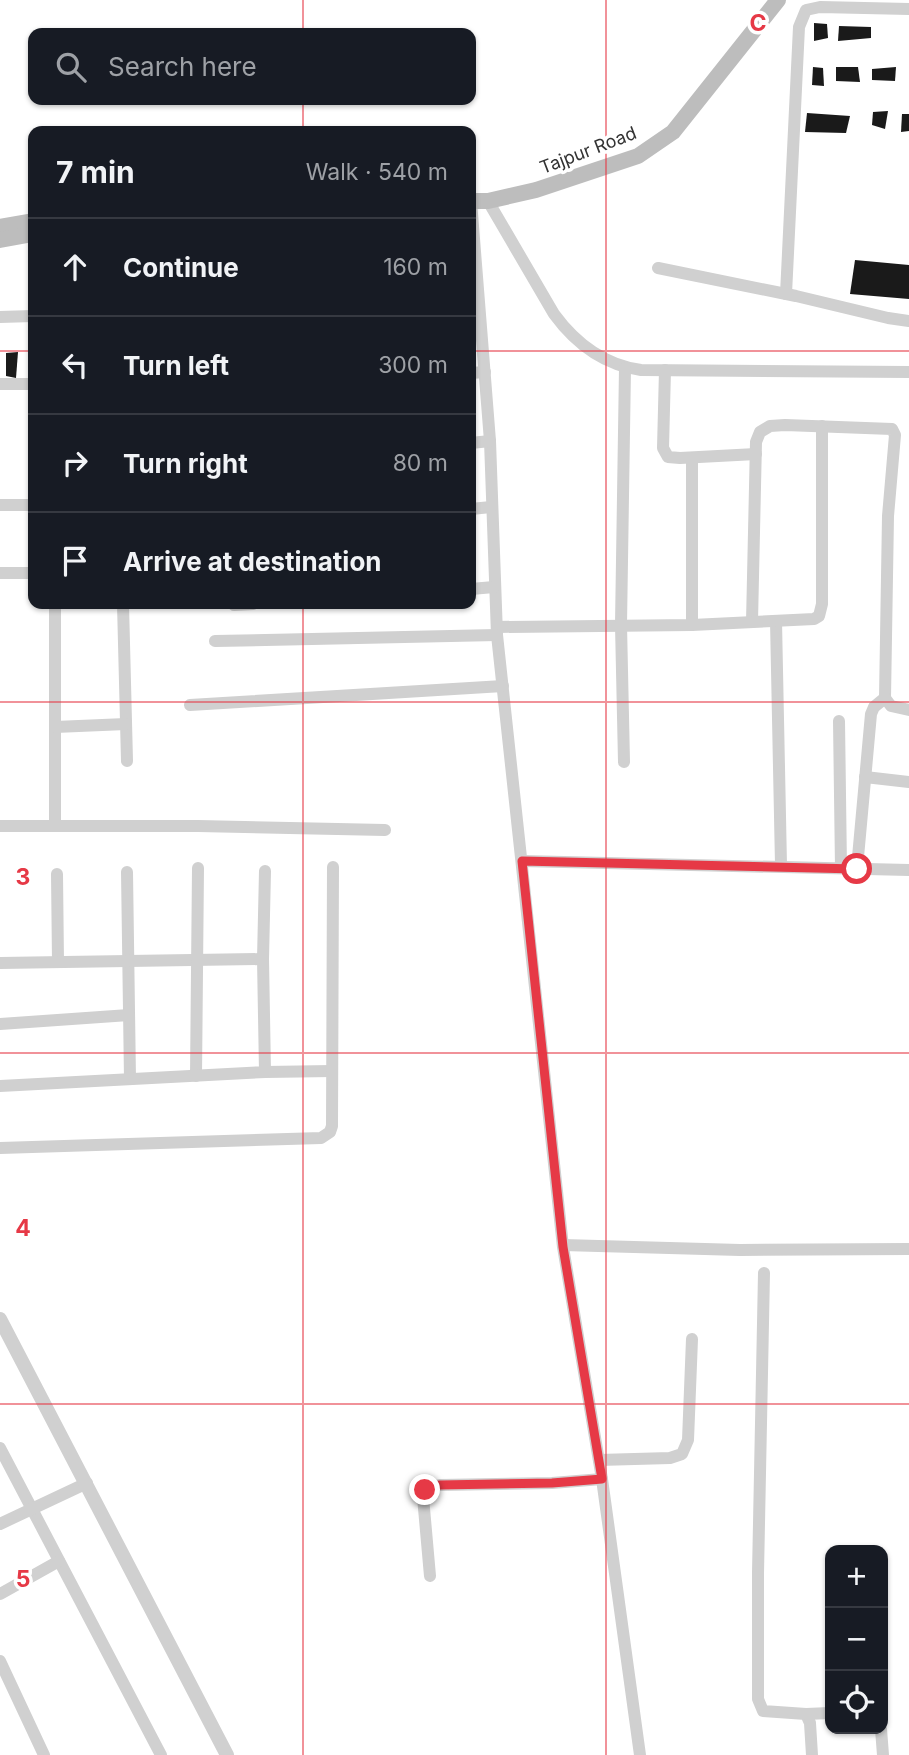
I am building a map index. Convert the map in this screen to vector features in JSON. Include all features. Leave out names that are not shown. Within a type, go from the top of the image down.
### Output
[{"type":"main road","name":"Tajpur Road","points":[[476,201],[488,201],[536,190],[638,156],[673,132],[778,0]]},
{"type":"main road","points":[[0,227],[28,222]]},
{"type":"main road","points":[[0,240],[28,235]]},
{"type":"street","points":[[786,294],[794,105],[802,15],[806,10],[820,7],[909,9]]},
{"type":"street","points":[[488,201],[554,314],[567,331],[579,344],[625,368],[909,372]]},
{"type":"street","points":[[658,268],[909,321]]},
{"type":"street","points":[[476,309],[491,441],[497,631],[563,1245],[602,1479],[640,1755]]},
{"type":"street","points":[[0,317],[28,316]]},
{"type":"street","points":[[624,762],[621,625],[625,368]]},
{"type":"street","points":[[665,370],[664,453],[667,457],[756,454]]},
{"type":"street","points":[[476,373],[485,372]]},
{"type":"street","points":[[0,384],[28,383]]},
{"type":"street","points":[[215,640],[814,619],[821,611],[822,426]]},
{"type":"street","points":[[752,622],[758,435],[766,428],[887,427],[894,431],[888,516],[885,698],[891,706],[909,710]]},
{"type":"street","points":[[476,442],[491,441]]},
{"type":"street","points":[[692,458],[692,625]]},
{"type":"street","points":[[0,505],[28,505]]},
{"type":"street","points":[[476,509],[492,507]]},
{"type":"street","points":[[0,573],[28,573]]},
{"type":"street","points":[[476,589],[494,587]]},
{"type":"street","points":[[55,609],[55,826]]},
{"type":"street","points":[[123,609],[127,761]]},
{"type":"street","points":[[776,621],[781,865]]},
{"type":"street","points":[[190,705],[503,686]]},
{"type":"street","points":[[857,869],[871,714],[874,707],[885,698]]},
{"type":"street","points":[[839,721],[841,868]]},
{"type":"street","points":[[55,727],[126,724]]},
{"type":"street","points":[[865,777],[909,782]]},
{"type":"street","points":[[0,826],[385,830]]},
{"type":"street","points":[[522,861],[909,870]]},
{"type":"street","points":[[0,1148],[321,1138],[330,1132],[332,867]]},
{"type":"street","points":[[196,1076],[198,868]]},
{"type":"street","points":[[265,871],[265,1072]]},
{"type":"street","points":[[127,872],[130,1079]]},
{"type":"street","points":[[57,874],[58,962]]},
{"type":"street","points":[[0,962],[263,959]]},
{"type":"street","points":[[0,1024],[129,1015]]},
{"type":"street","points":[[0,1086],[332,1070]]},
{"type":"street","points":[[563,1245],[740,1250],[909,1249]]},
{"type":"street","points":[[764,1273],[758,1699],[763,1711],[825,1713]]},
{"type":"street","points":[[0,1320],[227,1755]]},
{"type":"street","points":[[599,1460],[670,1458],[682,1454],[688,1440],[692,1339]]},
{"type":"street","points":[[0,1448],[161,1755]]},
{"type":"street","points":[[430,1576],[423,1497],[427,1488],[440,1485],[552,1483],[602,1479]]},
{"type":"street","points":[[0,1524],[87,1483]]},
{"type":"street","points":[[0,1594],[59,1561]]},
{"type":"street","points":[[0,1661],[44,1755]]},
{"type":"street","points":[[806,1714],[810,1723],[812,1755]]},
{"type":"street","points":[[881,1734],[883,1755]]},
{"type":"building","points":[[814,23],[827,24],[828,38],[814,41]]},
{"type":"building","points":[[839,26],[871,27],[871,38],[838,41]]},
{"type":"building","points":[[813,67],[823,68],[824,86],[812,85]]},
{"type":"building","points":[[836,67],[858,67],[860,82],[836,81]]},
{"type":"building","points":[[896,67],[895,81],[872,80],[872,69]]},
{"type":"building","points":[[888,111],[885,129],[872,125],[873,112]]},
{"type":"building","points":[[807,113],[850,116],[846,133],[805,132]]},
{"type":"building","points":[[902,114],[909,114],[909,131],[901,132]]},
{"type":"building","points":[[855,260],[909,265],[909,299],[850,294]]},
{"type":"building","points":[[18,352],[16,378],[6,376],[6,353]]},
{"type":"route","points":[[425,1490],[440,1485],[568,1483],[602,1479],[563,1247],[522,861],[781,865],[857,869]]}]
